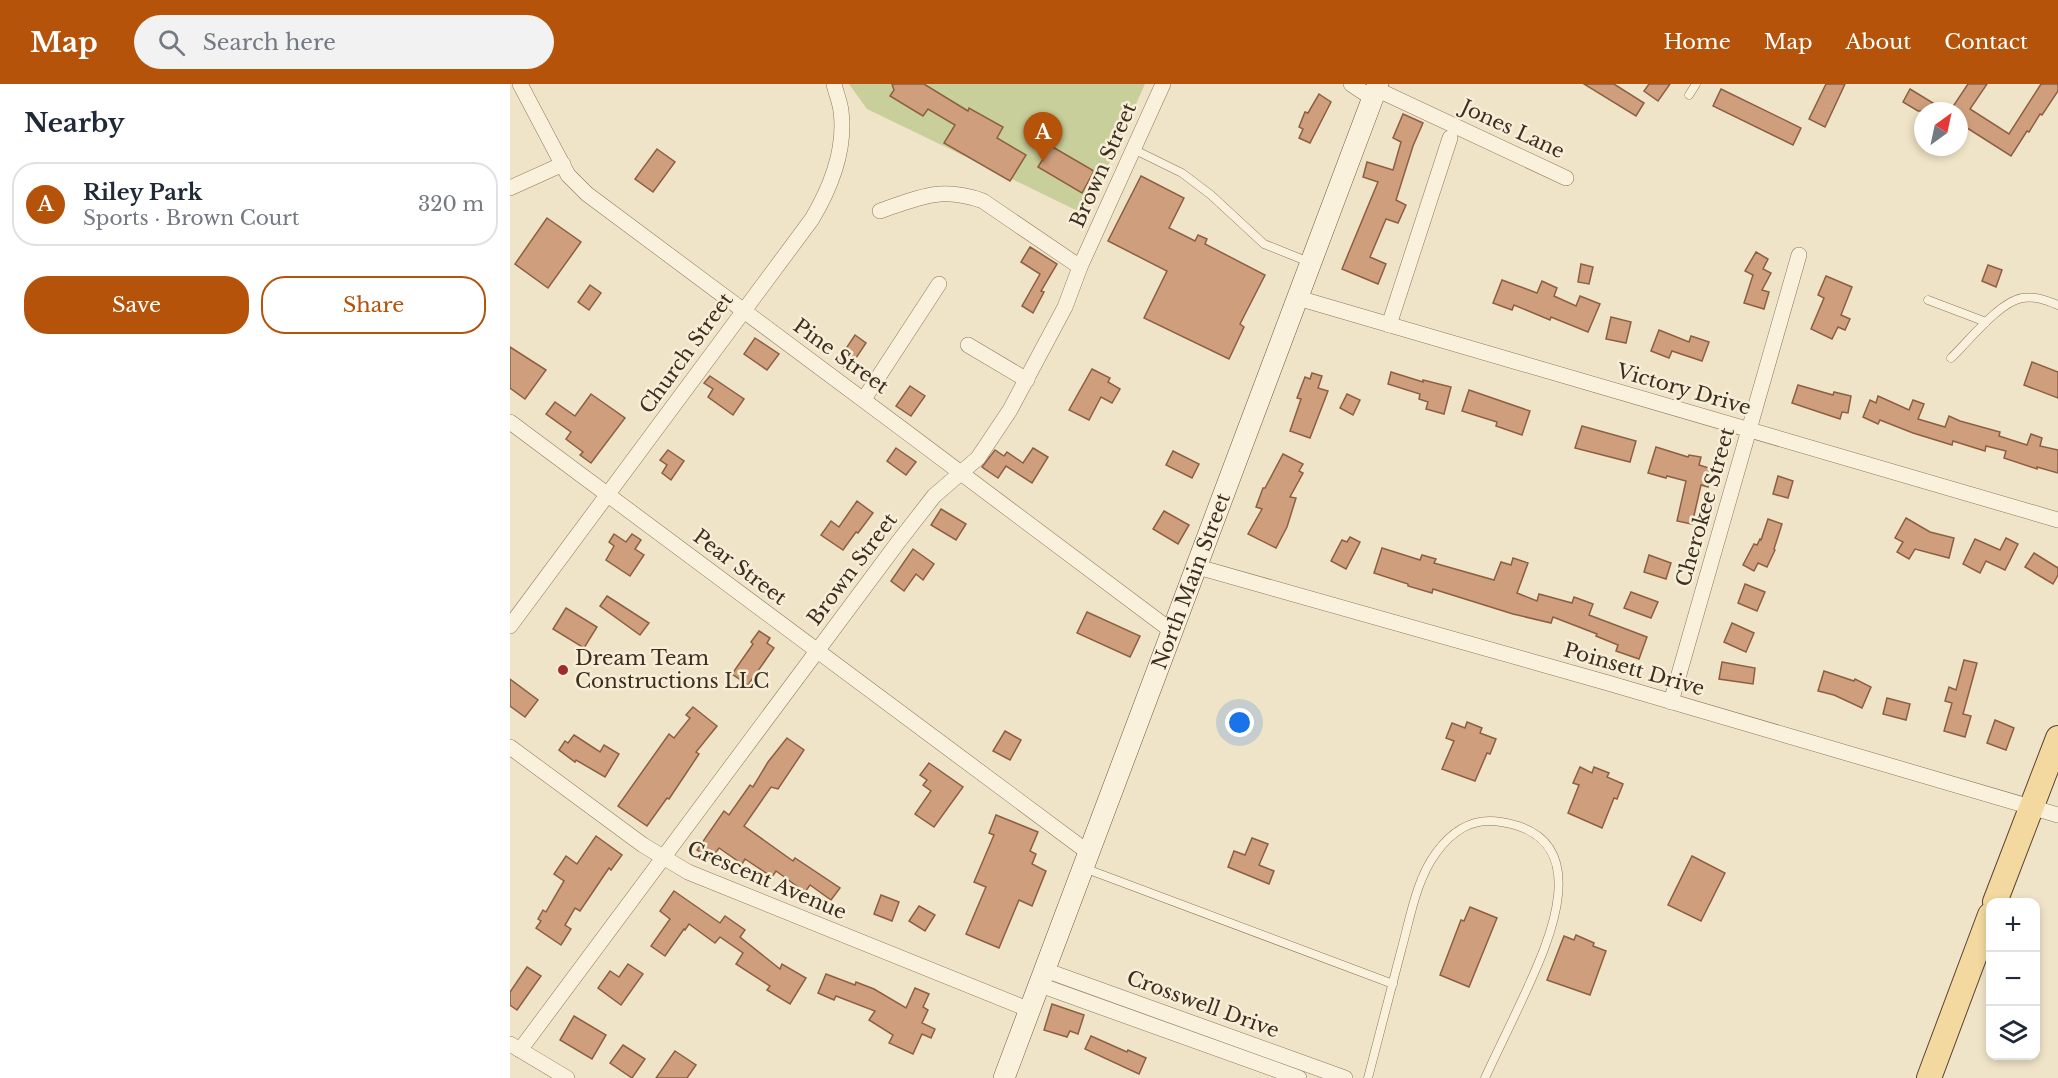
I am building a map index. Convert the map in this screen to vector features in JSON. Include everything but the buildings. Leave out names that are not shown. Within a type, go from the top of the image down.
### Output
[{"type":"main road","name":"North Main Street","points":[[1004,1078],[1376,90]]},
{"type":"main road","points":[[1997,898],[2058,738]]},
{"type":"main road","points":[[1929,1078],[1986,926]]},
{"type":"street","name":"Pine Street","points":[[520,84],[568,175],[587,194],[962,472],[1173,632]]},
{"type":"street","name":"Church Street","points":[[510,626],[812,219],[834,173],[842,139],[841,111],[834,84]]},
{"type":"street","name":"Brown Street","points":[[515,1047],[663,858],[934,496],[978,458],[1028,380],[1065,307],[1080,267],[1163,84]]},
{"type":"street","name":"Jones Lane","points":[[1351,84],[1376,90],[1566,178]]},
{"type":"street","points":[[1389,325],[1450,138]]},
{"type":"street","points":[[510,188],[563,164]]},
{"type":"street","points":[[880,211],[941,193],[970,196],[983,201],[1080,267]]},
{"type":"street","name":"Cherokee Street","points":[[1671,702],[1799,255]]},
{"type":"street","points":[[864,399],[939,284]]},
{"type":"street","name":"Victory Drive","points":[[1298,298],[2058,520]]},
{"type":"street","points":[[968,345],[1028,380]]},
{"type":"street","name":"Pear Street","points":[[510,422],[818,651],[1086,860]]},
{"type":"street","name":"Poinsett Drive","points":[[1198,567],[2058,814]]},
{"type":"street","name":"Crescent Avenue","points":[[510,747],[603,816],[663,858],[688,872],[1030,1010]]},
{"type":"street","name":"Crosswell Drive","points":[[1042,977],[1299,1078]]},
{"type":"street","name":"Crosswell Drive","points":[[1042,977],[1346,1078]]},
{"type":"street","points":[[515,1047],[567,1078]]},
{"type":"lane","points":[[1689,95],[1696,84]]},
{"type":"lane","points":[[1133,148],[1182,173],[1211,195],[1264,244],[1311,263]]},
{"type":"lane","points":[[1951,358],[1986,322],[2004,307],[2020,298],[2041,298],[2058,305]]},
{"type":"lane","points":[[1928,300],[1986,322]]},
{"type":"lane","points":[[1368,1078],[1420,885],[1435,855],[1459,828],[1484,821],[1497,821],[1523,827],[1540,837],[1550,850],[1557,869],[1558,883],[1555,920],[1544,954],[1485,1078]]},
{"type":"lane","points":[[1086,860],[1393,984]]},
{"type":"green space","points":[[849,84],[1145,84],[1086,215],[867,109]]},
{"type":"place","name":"Riley Park","points":[[1043,162]]},
{"type":"place","name":"Dream Team Constructions LLC","points":[[563,670]]}]
